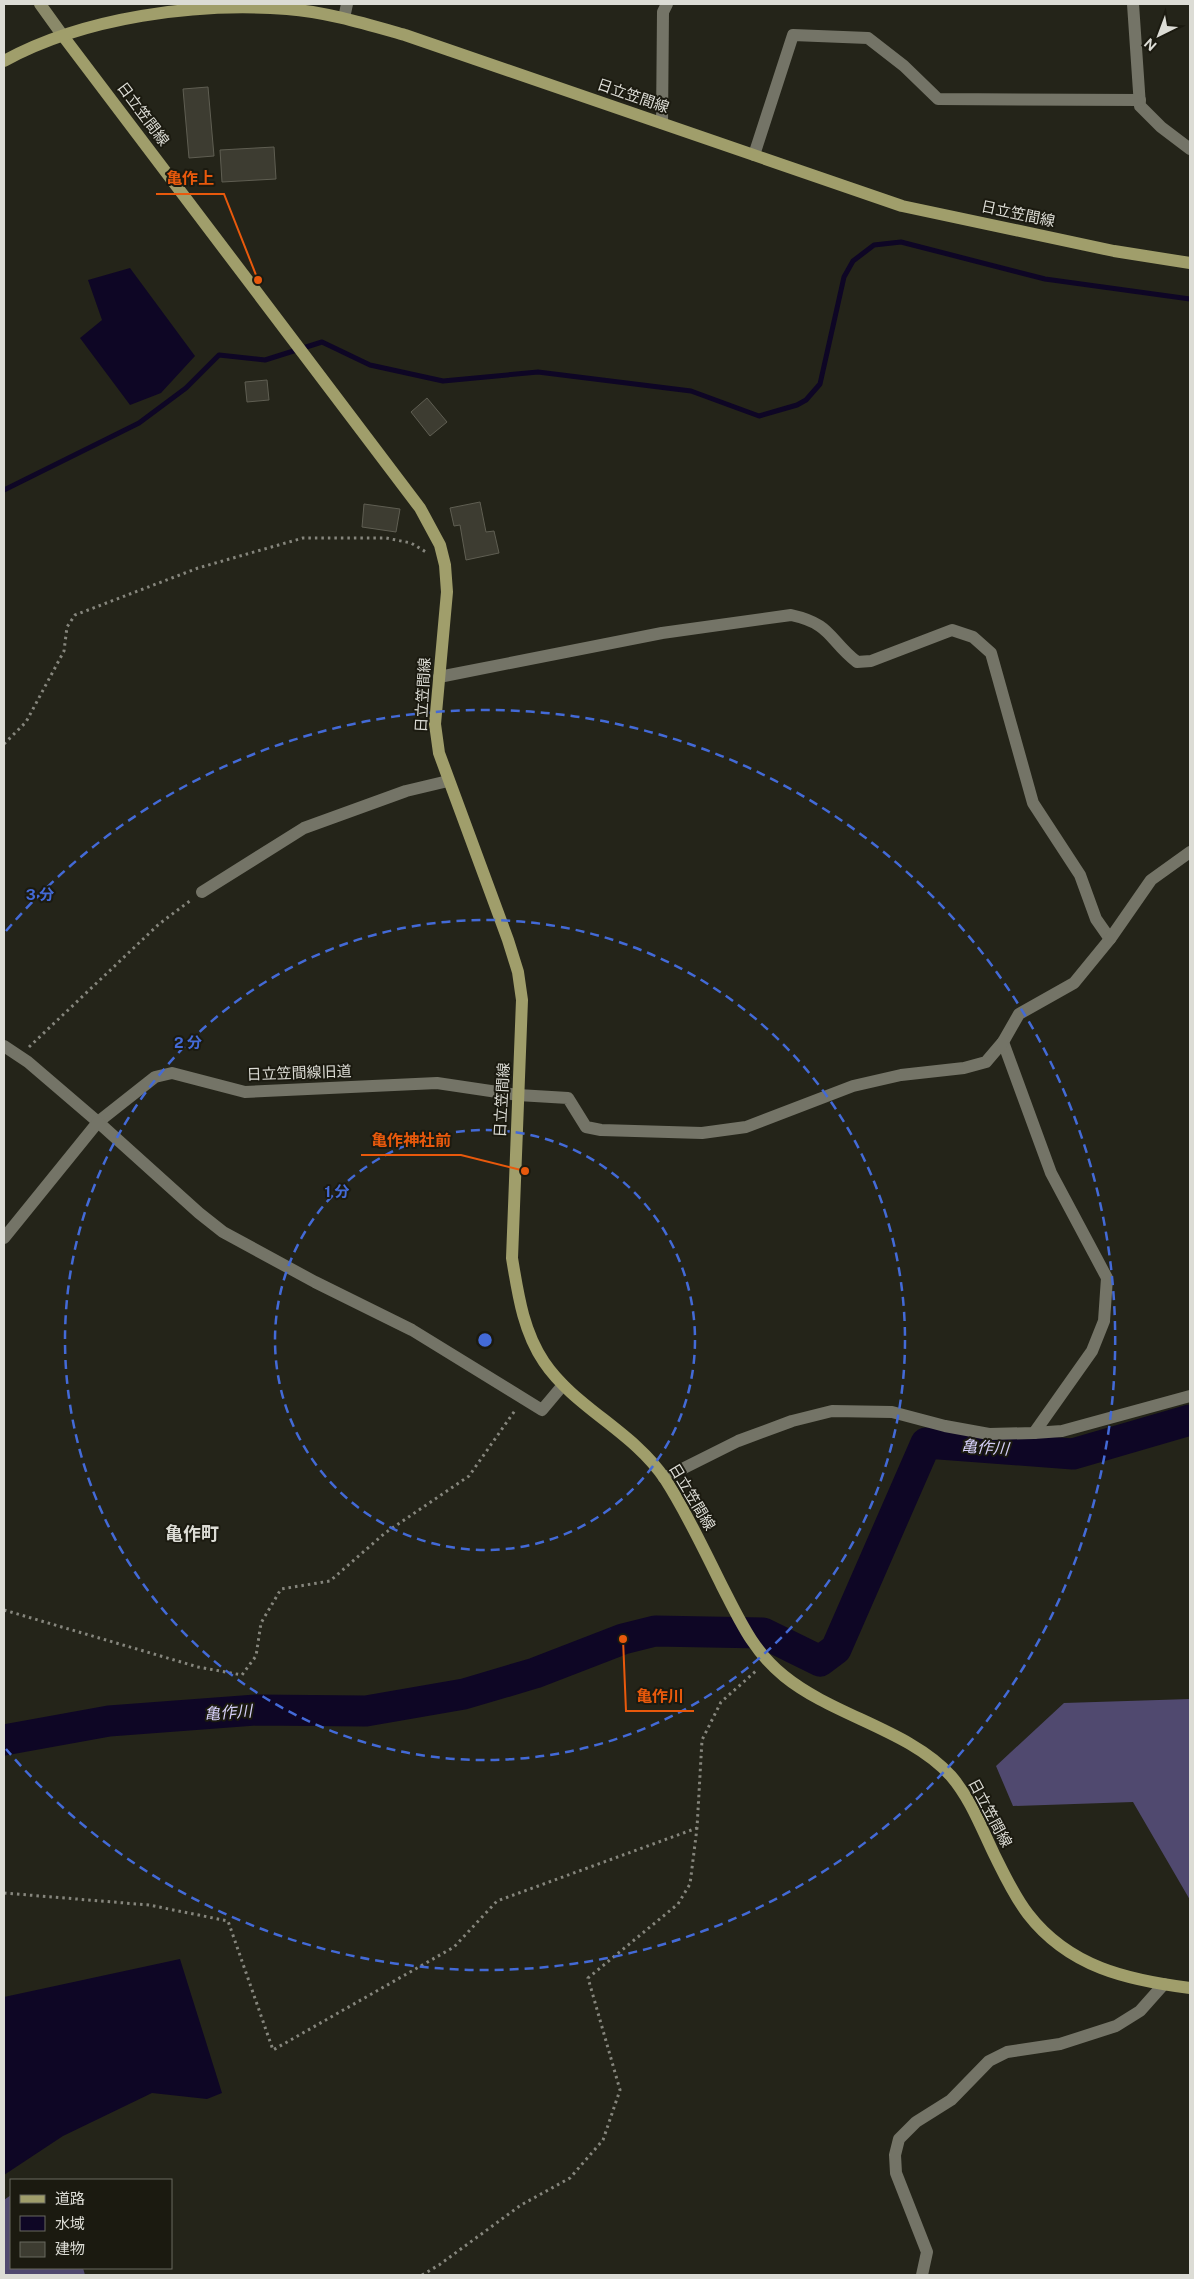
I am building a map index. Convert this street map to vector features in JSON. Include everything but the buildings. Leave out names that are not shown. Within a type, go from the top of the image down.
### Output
[{"type":"main road","points":[[40,4],[63,36]]},
{"type":"main road","name":"日立笠間線","points":[[4,61],[63,36],[123,20],[187,10],[226,7],[288,9],[344,18],[405,34],[902,206],[1114,251],[1190,263]]},
{"type":"main road","name":"日立笠間線","points":[[63,36],[420,508],[440,545],[445,565],[447,592],[435,724],[439,753],[518,972],[522,1000],[512,1258],[519,1300],[531,1340],[545,1364],[563,1385],[619,1430],[664,1478],[693,1528],[744,1630],[751,1642],[767,1661],[805,1692],[906,1743],[928,1756],[950,1775],[966,1796],[1007,1880],[1027,1913],[1046,1934],[1070,1953],[1093,1966],[1122,1976],[1190,1988]]},
{"type":"street","points":[[344,18],[347,4]]},
{"type":"street","points":[[662,123],[663,12],[667,4]]},
{"type":"street","points":[[1133,4],[1140,106],[1161,127],[1190,149]]},
{"type":"street","points":[[754,155],[793,35],[868,38],[904,66],[938,99],[1140,100]]},
{"type":"street","points":[[440,677],[662,633],[791,615],[810,619],[823,626],[847,654],[857,662],[871,661],[952,630],[973,636],[991,653],[1033,803],[1080,875],[1096,919],[1110,939]]},
{"type":"street","points":[[202,892],[304,828],[406,791],[448,781]]},
{"type":"street","points":[[1034,1433],[1092,1351],[1104,1321],[1107,1278],[1051,1173],[1003,1042],[1019,1014],[1074,983],[1110,939],[1151,880],[1190,852]]},
{"type":"street","name":"日立笠間線旧道","points":[[4,1238],[98,1122],[155,1077],[172,1073],[245,1092],[437,1083],[518,1095],[568,1098],[586,1126],[601,1130],[702,1133],[746,1128],[853,1086],[900,1075],[964,1068],[986,1062],[1003,1042]]},
{"type":"street","points":[[4,1046],[20,1056],[98,1122],[199,1213],[223,1232],[315,1282],[412,1330],[542,1410],[563,1385]]},
{"type":"street","points":[[664,1478],[738,1441],[792,1421],[832,1410],[892,1412],[945,1426],[989,1434],[1034,1433],[1062,1431],[1190,1396]]},
{"type":"street","points":[[922,2275],[927,2252],[896,2173],[895,2154],[899,2139],[916,2122],[951,2100],[989,2061],[1007,2052],[1060,2044],[1116,2026],[1140,2011],[1164,1984]]},
{"type":"path","points":[[4,744],[26,722],[64,651],[67,627],[75,615],[198,568],[303,538],[386,538],[411,543],[445,565]]},
{"type":"path","points":[[20,1056],[159,924],[202,892]]},
{"type":"path","points":[[4,1610],[198,1667],[242,1676],[256,1656],[261,1623],[281,1589],[330,1581],[385,1533],[469,1476],[523,1398]]},
{"type":"path","points":[[422,2275],[440,2266],[521,2204],[570,2178],[603,2140],[620,2090],[588,1978],[678,1904],[690,1884],[697,1828],[702,1740],[721,1702],[767,1661]]},
{"type":"path","points":[[4,1893],[149,1905],[228,1922],[273,2050],[454,1947],[497,1901],[697,1828]]},
{"type":"shaded area","points":[[1190,1699],[1190,1900],[1133,1802],[1013,1806],[996,1766],[1064,1703]]},
{"type":"shaded area","points":[[10,2196],[10,2269],[83,2269],[85,2275],[4,2275],[4,2200]]},
{"type":"water","points":[[130,268],[195,356],[161,393],[130,405],[80,338],[102,320],[88,280]]},
{"type":"water","points":[[180,1959],[222,2093],[207,2099],[152,2093],[63,2136],[4,2175],[4,1997]]},
{"type":"waterway","points":[[4,490],[139,423],[186,388],[219,355],[265,360],[322,342],[370,365],[443,381],[538,372],[691,391],[759,416],[797,405],[806,400],[820,384],[844,277],[853,261],[874,245],[901,242],[1045,279],[1190,299]]},
{"type":"waterway","name":"亀作川","points":[[4,1740],[109,1721],[256,1710],[366,1711],[464,1694],[535,1673],[623,1639],[655,1631],[763,1633],[820,1661],[836,1649],[926,1443],[1073,1454],[1190,1420]]},
{"type":"place","name":"亀作上","points":[[258,280]]},
{"type":"place","name":"亀作神社前","points":[[525,1171]]},
{"type":"place","name":"亀作川","points":[[623,1639]]},
{"type":"district","name":"亀作町","points":[[192,1534]]}]
